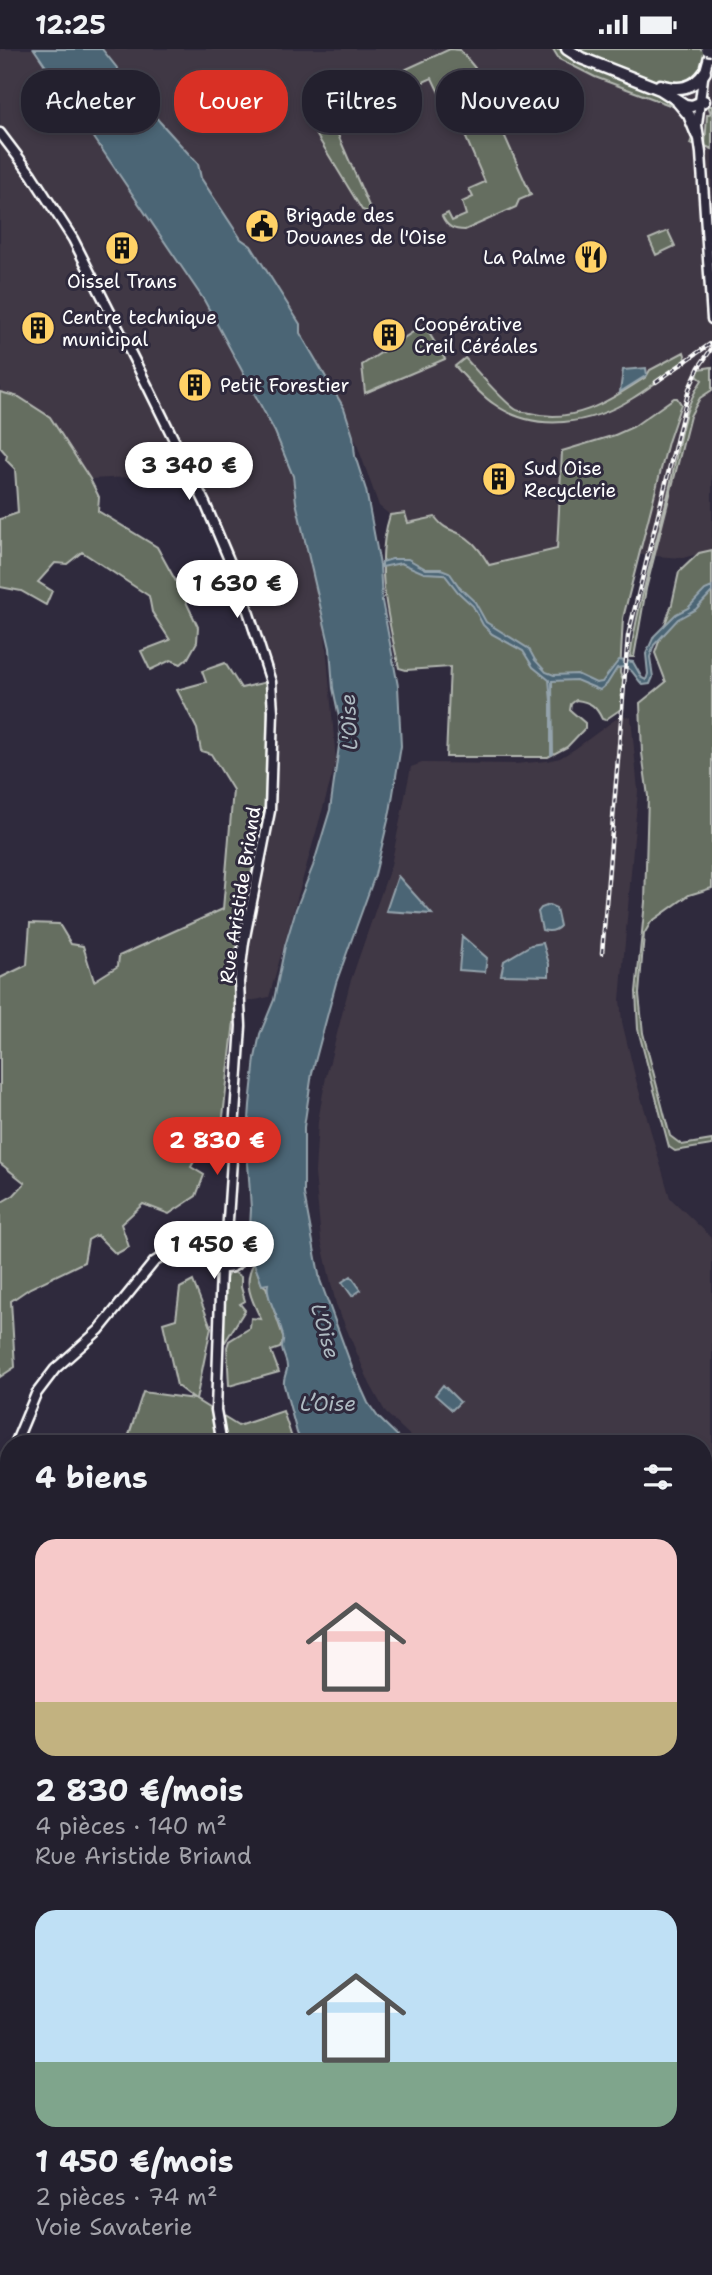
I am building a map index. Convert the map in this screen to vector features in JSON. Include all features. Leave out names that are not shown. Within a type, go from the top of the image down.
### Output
[{"type":"highway","points":[[569,49],[587,60],[677,94],[689,106],[702,101]]},
{"type":"highway","points":[[677,94],[694,84],[705,72]]},
{"type":"highway","points":[[677,94],[697,135]]},
{"type":"main road","points":[[701,153],[697,135],[710,49]]},
{"type":"main road","points":[[712,57],[702,101],[701,129],[712,320]]},
{"type":"main road","name":"Rue Aristide Briand","points":[[0,133],[31,174],[73,239],[181,444],[212,507],[261,645],[271,682],[273,701],[270,811],[244,942],[239,982],[241,1026],[227,1234]]},
{"type":"main road","points":[[227,1234],[240,1242],[243,1247],[242,1257],[240,1262],[231,1268],[221,1268],[212,1261],[210,1244],[217,1237],[227,1234]]},
{"type":"main road","points":[[19,1435],[36,1394],[46,1379],[99,1330],[154,1262],[173,1249],[196,1240],[210,1244]]},
{"type":"main road","points":[[220,1435],[216,1410],[221,1268]]},
{"type":"shaded area","points":[[0,49],[34,49],[48,70],[21,70],[21,133],[91,133],[204,300],[275,432],[293,476],[296,502],[324,621],[336,762],[269,997],[236,1004],[267,682],[231,576],[191,479],[149,476],[90,479],[50,417],[19,397],[0,392]]},
{"type":"shaded area","points":[[102,49],[556,49],[612,81],[670,85],[712,65],[712,550],[683,558],[557,549],[489,565],[450,530],[444,529],[435,517],[407,523],[405,513],[390,515],[379,506],[344,408],[300,333],[300,323],[251,246],[241,240],[201,178],[198,164],[160,122],[160,70],[119,70]]},
{"type":"shaded area","points":[[620,716],[631,717],[638,791],[620,1000],[622,1022],[670,1198],[712,1238],[712,1435],[409,1435],[386,1413],[370,1384],[336,1304],[321,1240],[315,1173],[318,1121],[326,1077],[350,983],[391,865],[411,767],[422,763],[515,764],[547,761],[560,758]]},
{"type":"green space","points":[[450,49],[460,50],[475,68],[436,70],[436,86],[432,78],[422,83],[422,70],[404,70]]},
{"type":"green space","points":[[553,49],[563,49],[663,95],[684,111],[694,134],[695,142],[690,144],[693,135],[685,115],[675,107],[595,77],[559,59]]},
{"type":"green space","points":[[574,49],[709,51],[705,68],[691,83],[663,85]]},
{"type":"green space","points":[[708,106],[712,106],[712,149],[705,146],[707,115],[711,113]]},
{"type":"green space","points":[[315,133],[337,133],[372,213],[362,210]]},
{"type":"green space","points":[[464,133],[503,133],[531,195],[519,200],[516,207],[465,230],[448,225],[442,216],[448,213],[452,221],[466,215],[462,202],[473,197],[469,189],[485,182]]},
{"type":"green space","points":[[668,231],[675,246],[656,255],[649,239]]},
{"type":"green space","points":[[424,325],[445,359],[365,393],[362,365]]},
{"type":"green space","points":[[684,352],[687,362],[633,398],[600,414],[564,422],[528,419],[510,413],[483,396],[455,366],[465,358],[496,392],[517,410],[546,416],[562,416],[605,402],[646,377],[650,370]]},
{"type":"green space","points":[[712,367],[712,390],[700,398],[690,416],[646,589],[634,657],[630,657],[679,439],[690,403],[702,380],[697,376],[699,369]]},
{"type":"green space","points":[[0,392],[19,397],[50,417],[90,479],[99,497],[98,511],[157,547],[198,627],[197,642],[188,658],[181,664],[171,660],[150,670],[141,651],[170,640],[152,612],[149,596],[82,552],[67,564],[55,563],[38,582],[52,591],[46,605],[21,591],[0,587],[0,519],[18,513],[15,469],[6,460],[7,455],[0,447]]},
{"type":"green space","points":[[674,398],[681,404],[668,442],[623,618],[620,673],[624,683],[621,709],[605,720],[592,705],[576,700],[571,704],[570,710],[585,723],[585,728],[567,747],[548,757],[446,757],[450,667],[406,670],[399,668],[384,591],[383,553],[390,515],[405,513],[408,523],[435,517],[443,526],[471,541],[489,565],[557,549],[562,451],[633,427]]},
{"type":"green space","points":[[712,550],[712,888],[689,895],[651,922],[644,934],[639,994],[643,1033],[670,1136],[682,1145],[712,1140],[712,1145],[675,1151],[669,1147],[638,1029],[636,992],[645,902],[648,796],[642,753],[640,703],[666,682],[655,653],[672,604],[679,572],[699,553]]},
{"type":"green space","points":[[225,663],[241,688],[267,682],[268,750],[263,818],[234,960],[229,961],[229,964],[234,966],[236,1004],[220,1143],[202,1147],[191,1167],[204,1175],[196,1196],[169,1214],[143,1204],[121,1224],[129,1247],[116,1254],[97,1235],[88,1240],[84,1262],[30,1288],[11,1301],[15,1367],[0,1377],[0,1203],[14,1195],[25,1183],[0,1163],[0,978],[27,965],[30,923],[59,924],[71,944],[83,946],[94,981],[118,966],[119,956],[223,909],[233,790],[211,754],[201,751],[197,729],[177,690],[206,682],[202,671]]},
{"type":"green space","points":[[226,1238],[235,1242],[239,1251],[235,1260],[226,1264],[217,1260],[213,1251],[217,1242]]},
{"type":"green space","points":[[254,1263],[262,1284],[266,1287],[284,1339],[280,1348],[271,1351],[279,1372],[229,1386],[229,1341],[250,1328],[251,1318],[261,1319],[249,1284],[250,1270]]},
{"type":"green space","points":[[229,1273],[241,1277],[245,1301],[240,1304],[245,1310],[223,1342],[224,1281]]},
{"type":"green space","points":[[193,1281],[211,1327],[196,1400],[238,1426],[283,1411],[291,1435],[129,1435],[143,1392],[194,1399],[177,1386],[163,1323],[176,1319],[180,1288]]},
{"type":"water","name":"L’Oise","points":[[34,49],[102,49],[119,70],[48,70]]},
{"type":"water","name":"L’Oise","points":[[160,122],[198,164],[201,178],[241,239],[251,246],[300,324],[300,333],[344,408],[366,490],[398,686],[401,746],[390,812],[375,875],[336,983],[312,1073],[304,1127],[304,1194],[320,1280],[353,1370],[368,1403],[397,1435],[298,1435],[284,1385],[287,1366],[282,1350],[282,1330],[269,1296],[268,1284],[262,1285],[254,1263],[256,1247],[250,1228],[247,1148],[255,1058],[260,1034],[274,1000],[296,909],[313,866],[330,810],[340,739],[330,648],[296,502],[293,476],[275,432],[204,300],[91,133],[160,133]]},
{"type":"water","points":[[646,368],[647,375],[620,392],[623,370]]},
{"type":"water","points":[[408,559],[426,569],[449,572],[460,588],[475,602],[486,622],[529,649],[546,672],[554,675],[577,674],[596,683],[602,682],[619,660],[633,662],[646,680],[646,654],[654,636],[705,590],[712,587],[712,592],[696,609],[678,619],[654,645],[650,657],[653,677],[650,684],[643,685],[630,669],[622,667],[617,668],[600,690],[576,680],[552,681],[551,755],[549,680],[533,667],[523,651],[492,634],[483,625],[473,606],[444,574],[424,573],[401,563],[382,567],[382,562]]},
{"type":"water","points":[[398,876],[432,914],[386,911]]},
{"type":"water","points":[[549,905],[556,908],[560,926],[549,931],[542,930],[538,912]]},
{"type":"water","points":[[462,936],[487,958],[485,972],[459,970]]},
{"type":"water","points":[[543,943],[549,964],[549,976],[501,975],[504,961],[531,945]]},
{"type":"water","points":[[351,1276],[361,1290],[352,1296],[342,1282]]},
{"type":"water","points":[[443,1385],[460,1402],[452,1410],[435,1395]]},
{"type":"railway","points":[[656,382],[710,344]]},
{"type":"railway","points":[[602,953],[628,636],[689,389],[712,348]]},
{"type":"place","name":"Brigade des Douanes de l'Oise","points":[[262,226]]},
{"type":"place","name":"Oissel Trans","points":[[122,248]]},
{"type":"place","name":"La Palme","points":[[591,257]]},
{"type":"place","name":"Centre technique municipal","points":[[38,328]]},
{"type":"place","name":"Coopérative Creil Céréales","points":[[389,335]]},
{"type":"place","name":"Petit Forestier","points":[[195,385]]},
{"type":"place","name":"Sud Oise Recyclerie","points":[[499,479]]},
{"type":"water label","name":"L'Oise","points":[[349,722]]},
{"type":"water label","name":"L'Oise","points":[[325,1331]]}]
